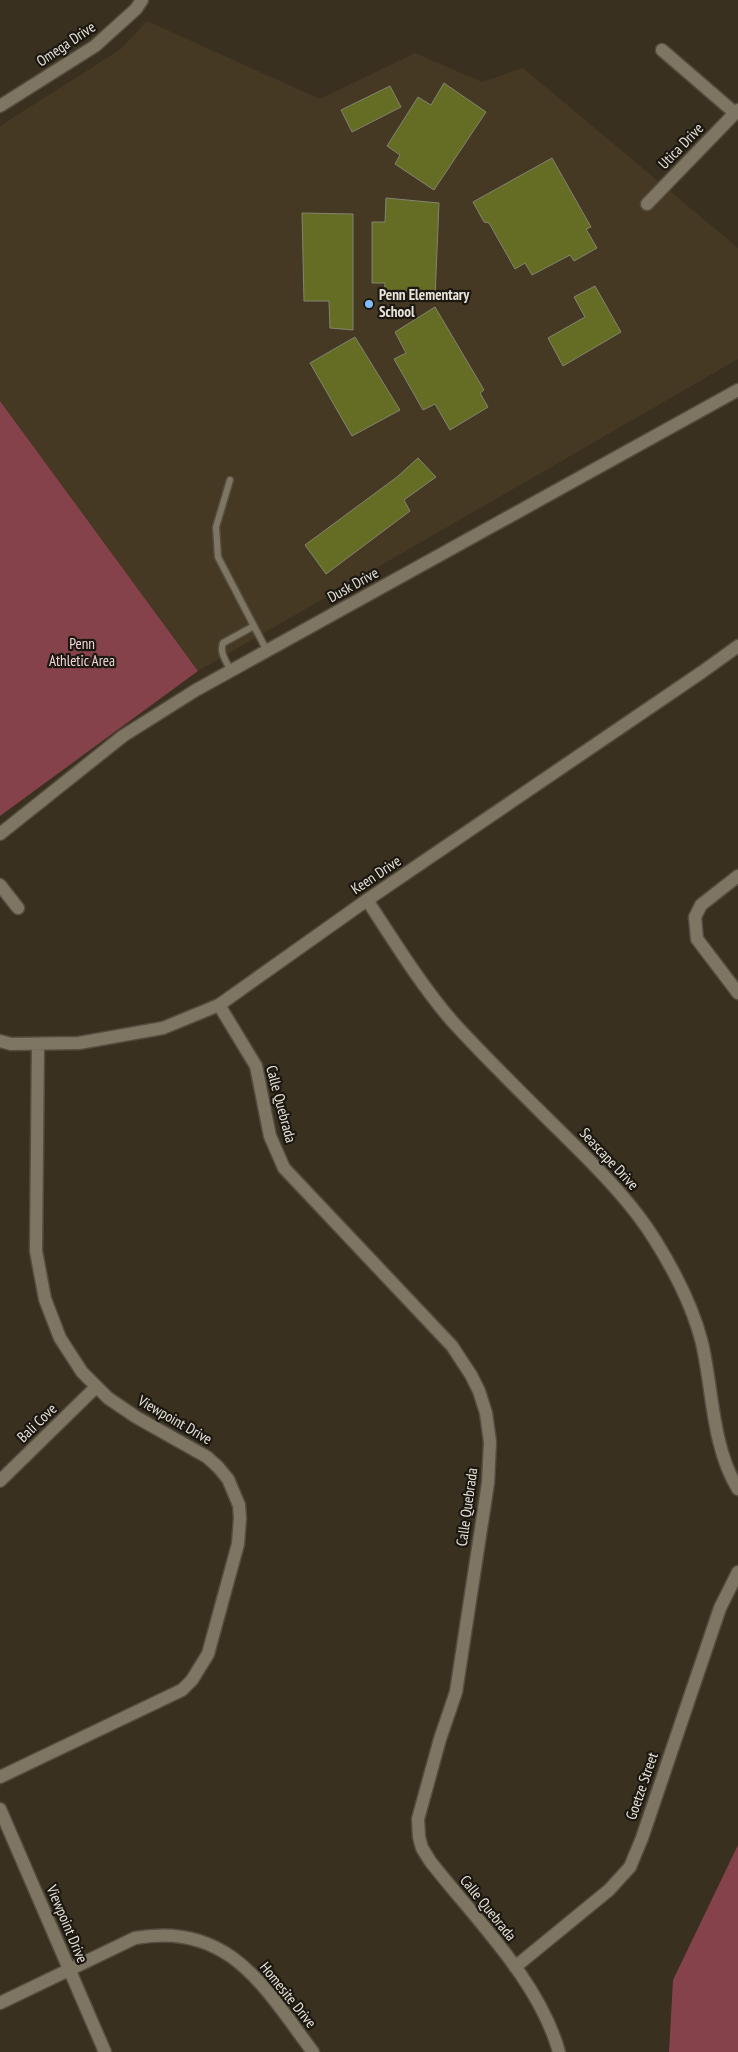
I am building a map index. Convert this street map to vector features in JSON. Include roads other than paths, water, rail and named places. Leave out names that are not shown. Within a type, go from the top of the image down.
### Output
[{"type":"street","name":"Omega Drive","points":[[0,106],[95,46],[136,9],[142,0]]},
{"type":"street","points":[[662,50],[737,111]]},
{"type":"street","name":"Utica Drive","points":[[647,204],[737,111]]},
{"type":"street","name":"Dusk Drive","points":[[0,834],[123,736],[231,671],[738,390]]},
{"type":"street","name":"Keen Drive","points":[[0,1041],[11,1044],[79,1043],[163,1028],[219,1005],[367,900],[738,646]]},
{"type":"street","points":[[738,876],[701,905],[695,918],[697,939],[738,993]]},
{"type":"street","points":[[0,885],[18,908]]},
{"type":"street","name":"Seascape Drive","points":[[367,900],[427,990],[451,1019],[605,1176],[634,1210],[654,1238],[677,1277],[702,1343],[724,1463],[738,1489]]},
{"type":"street","name":"Calle Quebrada","points":[[219,1005],[256,1066],[270,1136],[284,1168],[452,1346],[471,1375],[481,1398],[490,1442],[488,1483],[456,1692],[440,1739],[420,1810],[418,1828],[422,1848],[430,1861],[536,1996],[548,2020],[559,2052]]},
{"type":"street","name":"Viewpoint Drive","points":[[0,1776],[182,1690],[192,1680],[208,1654],[238,1544],[240,1518],[238,1505],[228,1479],[218,1467],[207,1457],[122,1408],[96,1387],[82,1372],[60,1338],[46,1299],[36,1251],[38,1044]]},
{"type":"street","name":"Bali Cove","points":[[0,1481],[96,1387]]},
{"type":"street","name":"Goetze Street","points":[[515,1967],[609,1890],[630,1868],[642,1838],[720,1608],[738,1572]]},
{"type":"street","name":"Viewpoint Drive","points":[[0,1809],[105,2052]]},
{"type":"street","name":"Homesite Drive","points":[[0,2002],[135,1938],[171,1935],[198,1940],[224,1950],[254,1975],[313,2052]]},
{"type":"lane","points":[[230,480],[216,527],[218,557],[267,651]]},
{"type":"lane","points":[[231,671],[222,652],[223,643],[254,626]]},
{"type":"place","name":"Penn Elementary School","points":[[369,304]]},
{"type":"park label","name":"Penn Athletic Area","points":[[82,652]]}]
